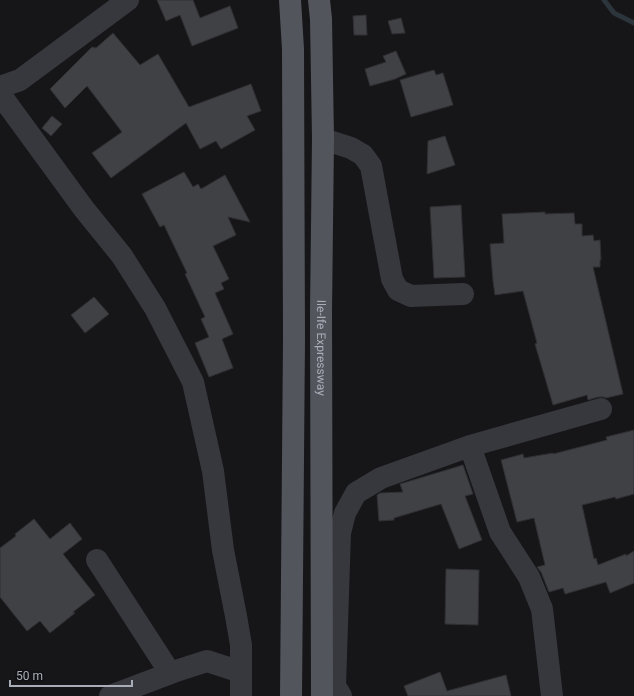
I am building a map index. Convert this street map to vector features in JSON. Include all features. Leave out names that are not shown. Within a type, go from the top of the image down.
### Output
[{"type":"main road","points":[[290,0],[293,49],[294,331],[291,696]]},
{"type":"main road","name":"Ile-Ife Expressway","points":[[319,0],[321,18],[323,139],[321,312],[322,696]]},
{"type":"street","points":[[0,87],[20,80],[128,0]]},
{"type":"street","points":[[0,94],[84,209],[122,256],[155,308],[193,382],[213,471],[224,550],[241,644],[241,696]]},
{"type":"street","points":[[323,139],[351,148],[363,155],[371,166],[392,279],[398,290],[411,296],[463,294]]},
{"type":"street","points":[[341,696],[335,686],[340,533],[345,513],[356,493],[381,478],[470,446],[601,409]]},
{"type":"street","points":[[470,446],[500,532],[529,577],[542,609],[552,696]]},
{"type":"street","points":[[97,560],[165,664],[168,674]]},
{"type":"street","points":[[110,696],[207,661],[241,672]]},
{"type":"building","points":[[157,0],[193,0],[200,18],[230,6],[238,28],[192,46],[180,15],[166,21]]},
{"type":"building","points":[[366,15],[367,35],[354,35],[353,16]]},
{"type":"building","points":[[401,18],[405,33],[392,34],[388,21]]},
{"type":"building","points":[[113,33],[140,65],[158,54],[189,107],[251,84],[261,111],[247,116],[255,130],[221,149],[216,141],[200,149],[186,123],[111,178],[92,153],[122,132],[87,86],[65,108],[50,89],[92,47],[96,48]]},
{"type":"building","points":[[396,51],[406,74],[395,79],[370,86],[365,69],[386,62],[383,56]]},
{"type":"building","points":[[434,70],[436,75],[443,73],[453,105],[411,117],[400,80]]},
{"type":"building","points":[[52,116],[62,124],[51,136],[42,128]]},
{"type":"building","points":[[445,136],[455,165],[427,174],[428,141]]},
{"type":"building","points":[[184,172],[193,187],[198,184],[201,189],[225,175],[250,222],[228,217],[236,235],[213,246],[229,279],[221,283],[224,289],[215,293],[233,334],[222,339],[233,368],[209,377],[195,343],[209,337],[201,319],[205,317],[185,274],[187,273],[164,225],[160,227],[142,194]]},
{"type":"building","points":[[461,205],[465,277],[434,278],[430,207]]},
{"type":"building","points":[[545,212],[545,214],[574,213],[575,224],[582,224],[582,236],[593,235],[594,241],[600,240],[600,267],[593,267],[623,394],[606,398],[598,397],[588,400],[587,395],[553,405],[535,344],[537,343],[523,291],[495,295],[490,244],[504,243],[502,214]]},
{"type":"building","points":[[94,297],[109,314],[85,333],[71,315]]},
{"type":"building","points":[[634,430],[634,494],[582,505],[594,559],[596,558],[598,565],[626,554],[626,556],[634,551],[634,583],[610,593],[606,582],[565,594],[563,588],[549,592],[541,572],[537,567],[545,565],[534,518],[517,522],[501,460],[523,454],[524,458],[553,454],[607,440],[606,437]]},
{"type":"building","points":[[463,465],[473,494],[465,496],[482,540],[459,549],[441,504],[394,518],[394,520],[379,521],[377,495],[380,493],[403,492],[400,484]]},
{"type":"building","points":[[34,519],[50,539],[70,523],[82,539],[63,554],[95,595],[73,612],[75,613],[50,633],[40,621],[27,631],[0,597],[0,548],[16,536],[15,534]]},
{"type":"building","points":[[446,569],[479,570],[478,625],[445,624]]},
{"type":"building","points":[[440,672],[447,691],[506,675],[511,696],[408,696],[404,686]]},
{"type":"waterway","points":[[604,0],[614,13],[634,23]]}]
